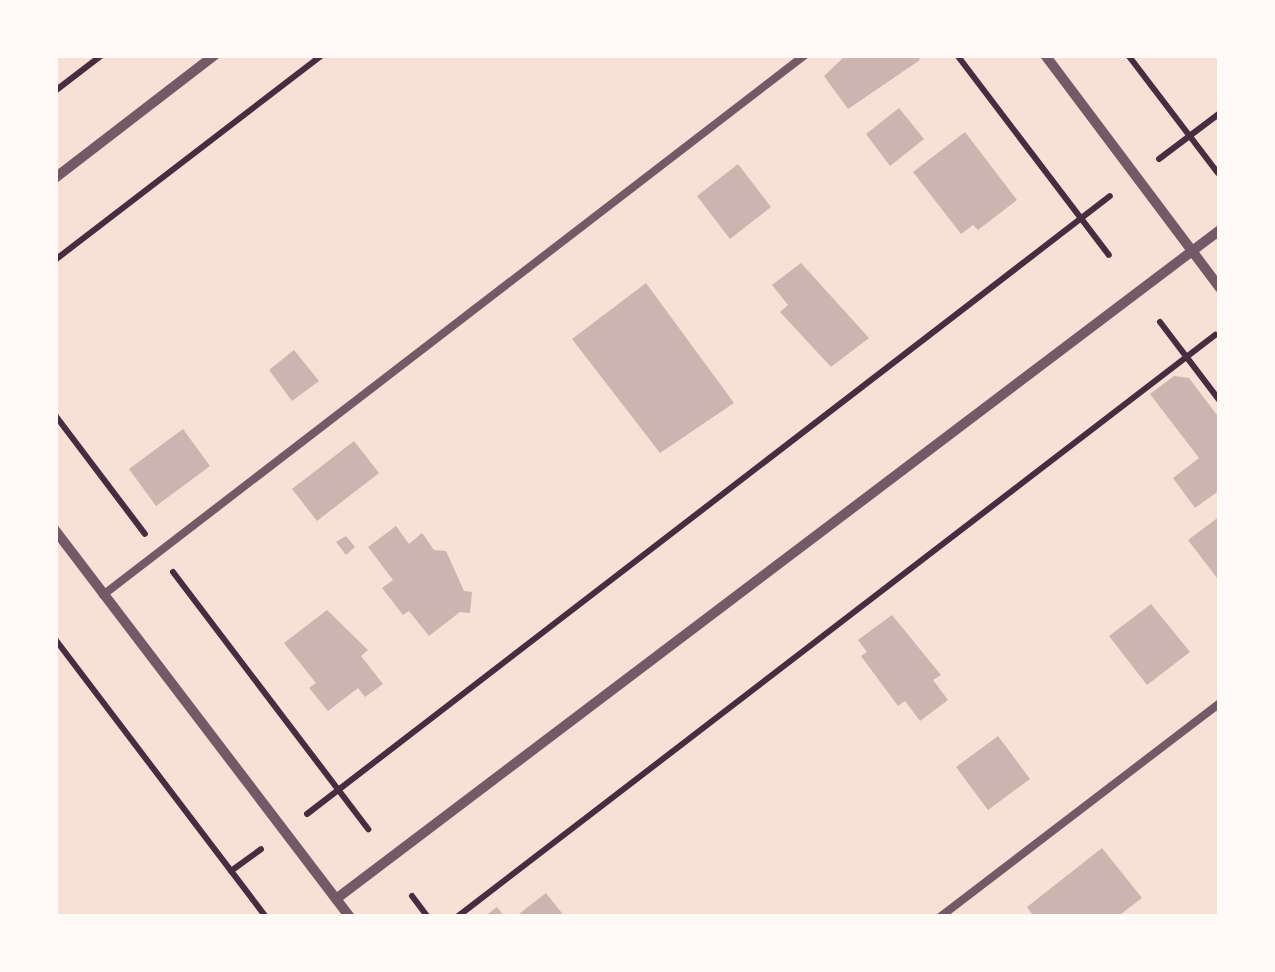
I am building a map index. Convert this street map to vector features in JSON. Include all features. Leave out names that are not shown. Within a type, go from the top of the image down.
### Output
[{"type":"street","points":[[55,178],[215,55]]},
{"type":"street","points":[[1045,55],[1220,288]]},
{"type":"street","points":[[336,899],[1220,230]]},
{"type":"street","points":[[55,530],[350,917]]},
{"type":"lane","points":[[103,594],[805,55]]},
{"type":"lane","points":[[940,917],[1220,703]]},
{"type":"path","points":[[55,92],[102,55]]},
{"type":"path","points":[[55,260],[322,55]]},
{"type":"path","points":[[958,55],[1109,255]]},
{"type":"path","points":[[1128,55],[1218,173]]},
{"type":"path","points":[[1159,160],[1220,113]]},
{"type":"path","points":[[308,814],[1110,196]]},
{"type":"path","points":[[1160,322],[1220,401]]},
{"type":"path","points":[[457,917],[1215,334]]},
{"type":"path","points":[[55,416],[368,829]]},
{"type":"path","points":[[55,638],[266,917]]},
{"type":"path","points":[[231,870],[261,849]]},
{"type":"path","points":[[412,896],[428,917]]},
{"type":"building","points":[[846,55],[917,55],[920,60],[848,109],[824,76]]},
{"type":"building","points":[[899,108],[924,139],[890,166],[866,134]]},
{"type":"building","points":[[965,132],[1017,200],[978,230],[973,225],[961,234],[913,172]]},
{"type":"building","points":[[738,164],[771,207],[730,239],[697,196]]},
{"type":"building","points":[[801,263],[869,338],[831,367],[780,312],[788,305],[772,285]]},
{"type":"building","points":[[646,283],[734,403],[660,453],[572,339]]},
{"type":"building","points":[[294,350],[319,381],[292,401],[269,370]]},
{"type":"building","points":[[1174,376],[1189,378],[1220,419],[1220,490],[1195,508],[1173,478],[1199,458],[1150,394]]},
{"type":"building","points":[[183,429],[210,466],[156,506],[129,469]]},
{"type":"building","points":[[354,441],[379,473],[317,521],[292,489]]},
{"type":"building","points":[[1220,516],[1220,582],[1188,540]]},
{"type":"building","points":[[396,526],[409,544],[422,533],[434,550],[446,551],[464,591],[472,592],[470,613],[460,612],[429,636],[409,611],[403,615],[382,588],[393,580],[368,547]]},
{"type":"building","points":[[346,536],[355,547],[346,555],[336,542]]},
{"type":"building","points":[[1151,604],[1190,652],[1147,685],[1109,636]]},
{"type":"building","points":[[327,610],[368,650],[361,656],[383,684],[365,697],[358,688],[328,711],[309,688],[316,683],[284,643]]},
{"type":"building","points":[[892,615],[941,675],[933,680],[948,700],[920,721],[905,701],[898,706],[861,656],[867,652],[858,640]]},
{"type":"building","points":[[998,736],[1030,779],[988,810],[956,767]]},
{"type":"building","points":[[1102,848],[1142,898],[1117,917],[1034,917],[1027,907]]},
{"type":"building","points":[[546,893],[565,917],[515,917]]},
{"type":"building","points":[[497,907],[505,917],[484,917]]}]
